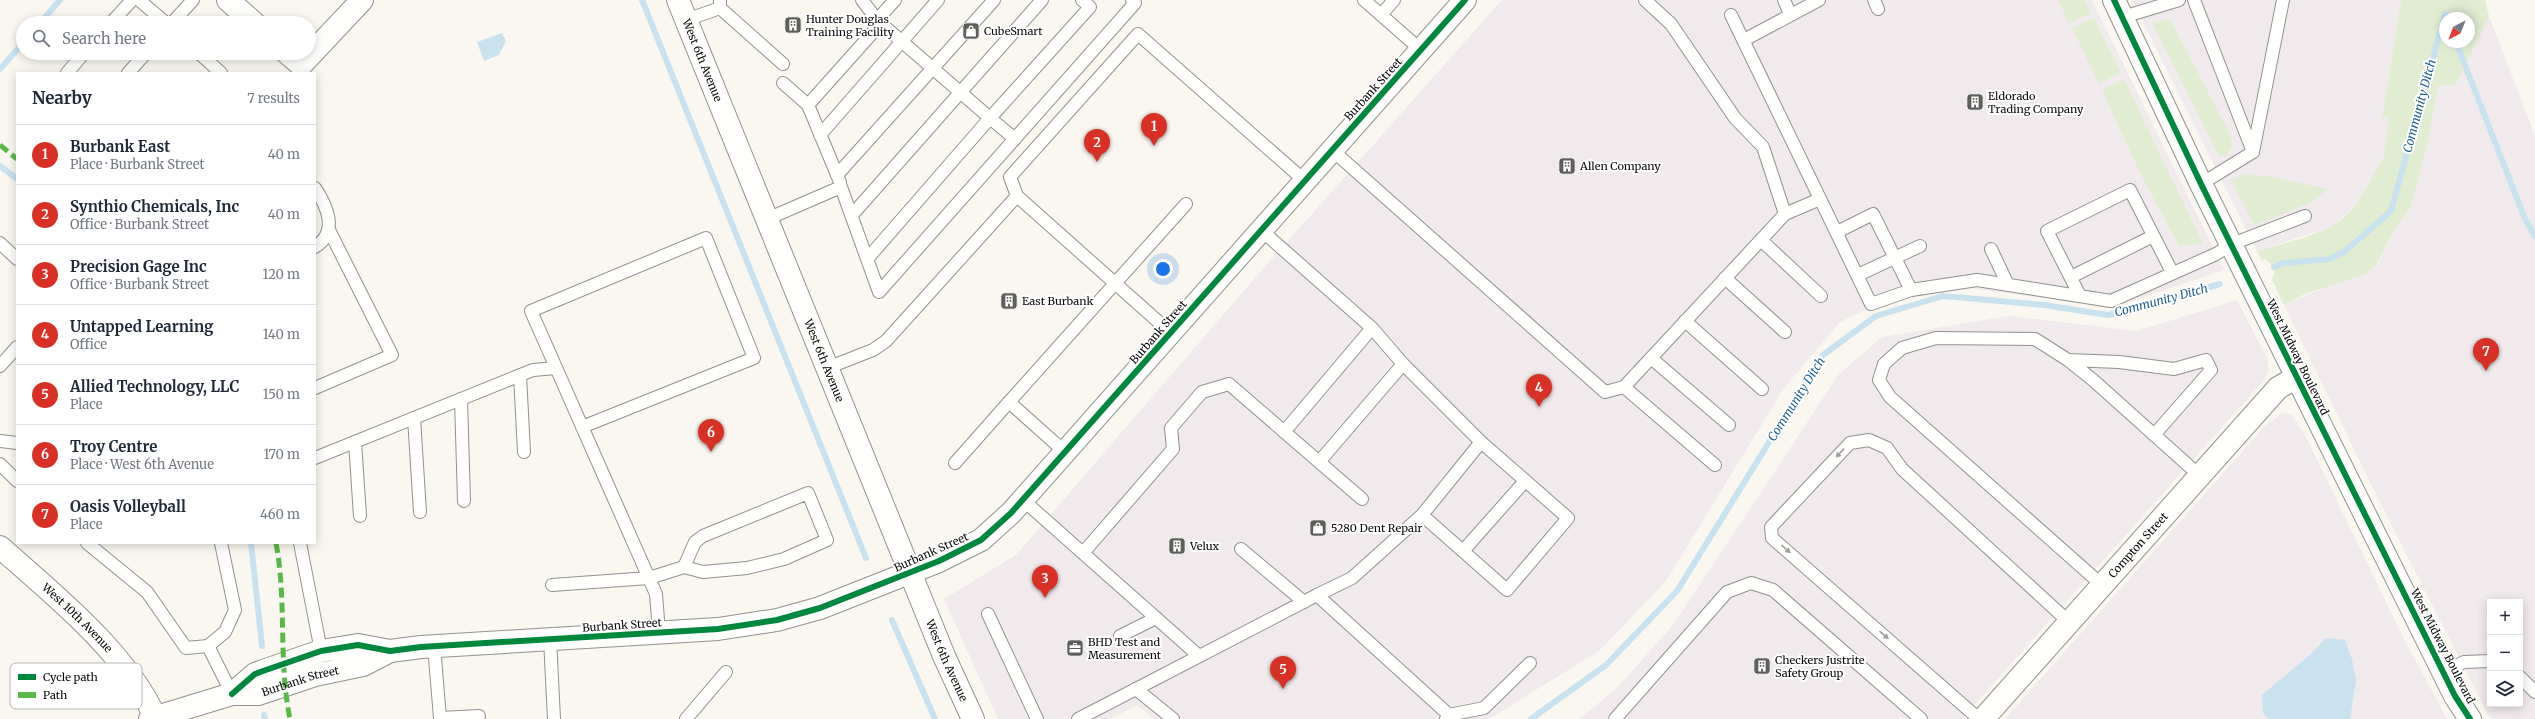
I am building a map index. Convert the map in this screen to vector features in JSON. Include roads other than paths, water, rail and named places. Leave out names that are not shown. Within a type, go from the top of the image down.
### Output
[{"type":"street","points":[[228,0],[246,16]]},
{"type":"street","points":[[316,49],[338,28],[362,0]]},
{"type":"street","name":"Burbank Street","points":[[232,694],[255,674],[321,652],[358,646],[390,651],[434,646],[747,626],[777,620],[820,608],[910,573],[968,548],[981,540],[1023,500],[1465,0]]},
{"type":"street","name":"West Midway Boulevard","points":[[2119,9],[2201,184],[2443,672],[2470,719]]},
{"type":"street","name":"West 6th Avenue","points":[[682,10],[944,656],[973,719]]},
{"type":"street","points":[[295,60],[300,65],[305,60]]},
{"type":"street","name":"Compton Street","points":[[1983,719],[2278,388],[2297,377]]},
{"type":"street","name":"West 10th Avenue","points":[[0,548],[90,629],[118,663]]},
{"type":"street","name":"Burbank Street","points":[[154,719],[232,694],[258,694],[315,675],[363,665],[390,651]]},
{"type":"street","name":"West 10th Avenue","points":[[142,698],[154,719]]},
{"type":"lane","points":[[117,16],[132,0]]},
{"type":"lane","points":[[139,0],[158,16]]},
{"type":"lane","points":[[178,16],[193,0]]},
{"type":"lane","points":[[862,0],[877,20],[1015,139]]},
{"type":"lane","points":[[808,105],[874,31],[877,20],[895,0]]},
{"type":"lane","points":[[820,135],[938,0]]},
{"type":"lane","points":[[837,175],[994,0]]},
{"type":"lane","points":[[852,215],[1042,0]]},
{"type":"lane","points":[[868,258],[990,118],[1090,7],[1082,0]]},
{"type":"lane","points":[[783,83],[808,105],[842,187],[879,292],[1135,3],[1132,0]]},
{"type":"lane","points":[[1364,0],[1421,50]]},
{"type":"lane","points":[[1381,15],[1394,0]]},
{"type":"lane","points":[[1646,0],[1671,24],[1735,118],[1763,147],[1785,214]]},
{"type":"lane","points":[[1784,0],[1790,14]]},
{"type":"lane","points":[[1744,40],[1790,14],[1819,0]]},
{"type":"lane","points":[[2119,9],[2178,0]]},
{"type":"lane","points":[[2194,0],[2253,152]]},
{"type":"lane","points":[[2201,184],[2253,152],[2283,0]]},
{"type":"lane","points":[[682,10],[720,4],[783,64]]},
{"type":"lane","points":[[1731,15],[1872,304],[1911,290],[1977,280],[2111,301],[2172,272],[2216,254],[2232,244],[2305,216]]},
{"type":"lane","points":[[1171,333],[1017,196],[1010,177],[1138,34],[1305,180]]},
{"type":"lane","points":[[68,72],[78,60]]},
{"type":"lane","points":[[129,72],[140,60]]},
{"type":"lane","points":[[207,60],[220,72]]},
{"type":"lane","points":[[1332,150],[1605,392],[1624,387],[1785,214],[1820,199]]},
{"type":"lane","points":[[767,219],[842,187]]},
{"type":"lane","points":[[316,189],[327,205],[329,230],[392,355],[316,388]]},
{"type":"lane","points":[[2080,296],[2047,232],[2130,190],[2172,272]]},
{"type":"lane","points":[[827,368],[873,350],[886,341],[1017,196]]},
{"type":"lane","points":[[955,463],[1186,204]]},
{"type":"lane","points":[[1837,232],[1873,214],[1911,290]]},
{"type":"lane","points":[[316,247],[329,230]]},
{"type":"lane","points":[[1261,230],[1372,328],[1403,364],[1481,442],[1568,518],[1507,590],[1422,515]]},
{"type":"lane","points":[[2070,277],[2153,236]]},
{"type":"lane","points":[[582,427],[754,358],[706,238],[531,311],[582,427],[656,594],[659,632]]},
{"type":"lane","points":[[1761,240],[1821,296]]},
{"type":"lane","points":[[0,243],[16,258]]},
{"type":"lane","points":[[1858,275],[1920,246]]},
{"type":"lane","points":[[1991,249],[2008,285]]},
{"type":"lane","points":[[1725,278],[1785,332]]},
{"type":"lane","points":[[1685,321],[1762,389]]},
{"type":"lane","points":[[1284,432],[1372,328]]},
{"type":"lane","points":[[2102,584],[1890,397],[1879,380],[1884,364],[1902,348],[1936,338],[2035,339],[2068,360],[2199,475]]},
{"type":"lane","points":[[0,366],[16,348]]},
{"type":"lane","points":[[1651,358],[1729,426]]},
{"type":"lane","points":[[2068,360],[2119,362],[2174,369],[2206,360],[2211,370],[2154,435]]},
{"type":"lane","points":[[1319,462],[1403,364]]},
{"type":"lane","points":[[316,458],[533,370],[556,368]]},
{"type":"lane","points":[[520,375],[524,452]]},
{"type":"lane","points":[[1083,553],[1173,449],[1171,428],[1202,392],[1229,384],[1362,500]]},
{"type":"lane","points":[[1624,387],[1715,465]]},
{"type":"lane","points":[[461,399],[464,501]]},
{"type":"lane","points":[[1009,402],[1065,452]]},
{"type":"lane","points":[[414,418],[420,512]]},
{"type":"lane","points":[[1979,719],[1772,538],[1771,527],[1850,443],[1869,440],[1887,448],[1902,469],[2069,622]]},
{"type":"lane","points":[[0,441],[16,443]]},
{"type":"lane","points":[[355,442],[360,516]]},
{"type":"lane","points":[[1078,719],[1352,578],[1422,515],[1481,442]]},
{"type":"lane","points":[[0,464],[16,479]]},
{"type":"lane","points":[[1463,551],[1525,481]]},
{"type":"lane","points":[[552,585],[649,578],[684,567],[703,572],[747,568],[784,558],[827,540],[808,493],[703,536],[695,542],[684,567]]},
{"type":"lane","points":[[1023,500],[1199,656]]},
{"type":"lane","points":[[88,544],[147,592],[186,648],[208,646],[225,632],[235,610],[221,544]]},
{"type":"lane","points":[[300,544],[321,652]]},
{"type":"lane","points":[[1241,548],[1304,602]]},
{"type":"lane","points":[[1615,719],[1726,592],[1751,583],[1773,590],[1921,719]]},
{"type":"lane","points":[[1317,595],[1448,717],[1484,708],[1530,663]]},
{"type":"lane","points":[[988,614],[1037,719]]},
{"type":"lane","points":[[1120,636],[1156,618]]},
{"type":"lane","points":[[550,639],[554,719]]},
{"type":"lane","points":[[208,646],[232,694]]},
{"type":"lane","points":[[434,646],[434,718],[479,716]]},
{"type":"lane","points":[[2443,672],[2464,662],[2487,661]]},
{"type":"lane","points":[[686,719],[726,672]]},
{"type":"lane","points":[[2523,680],[2535,692]]},
{"type":"lane","points":[[1136,689],[1173,719]]},
{"type":"water","points":[[502,33],[506,41],[499,55],[484,61],[477,42]]},
{"type":"water","points":[[2326,638],[2345,640],[2352,659],[2356,681],[2350,719],[2269,719],[2263,713],[2262,695],[2312,653]]},
{"type":"waterway","points":[[46,16],[60,0]]},
{"type":"waterway","points":[[642,0],[866,558]]},
{"type":"waterway","name":"Community Ditch","points":[[2274,267],[2283,263],[2329,259],[2344,252],[2391,211],[2439,36]]},
{"type":"waterway","name":"Community Ditch","points":[[2458,48],[2525,219],[2535,236]]},
{"type":"waterway","points":[[0,69],[16,51]]},
{"type":"waterway","name":"Community Ditch","points":[[0,166],[16,178]]},
{"type":"waterway","name":"Community Ditch","points":[[1531,719],[1606,665],[1677,591],[1823,355],[1876,316],[1943,296],[2044,305],[2108,315],[2220,284]]},
{"type":"waterway","name":"Community Ditch","points":[[251,544],[262,646]]},
{"type":"waterway","points":[[892,620],[935,719]]},
{"type":"waterway","name":"Community Ditch","points":[[264,715],[265,719]]},
{"type":"place","name":"Hunter Douglas Training Facility","points":[[793,25]]},
{"type":"place","name":"CubeSmart","points":[[971,31]]},
{"type":"place","name":"Eldorado Trading Company","points":[[1975,102]]},
{"type":"place","name":"Burbank East","points":[[1154,146]]},
{"type":"place","name":"Synthio Chemicals, Inc","points":[[1097,162]]},
{"type":"place","name":"Allen Company","points":[[1567,166]]},
{"type":"place","name":"East Burbank","points":[[1009,301]]},
{"type":"place","name":"Oasis Volleyball","points":[[2486,371]]},
{"type":"place","name":"Untapped Learning","points":[[1539,407]]},
{"type":"place","name":"Troy Centre","points":[[711,452]]},
{"type":"place","name":"5280 Dent Repair","points":[[1318,528]]},
{"type":"place","name":"Velux","points":[[1177,546]]},
{"type":"place","name":"Precision Gage Inc","points":[[1045,598]]},
{"type":"place","name":"BHD Test and Measurement","points":[[1075,648]]},
{"type":"place","name":"Checkers Justrite Safety Group","points":[[1762,666]]},
{"type":"place","name":"Allied Technology, LLC","points":[[1283,689]]}]
